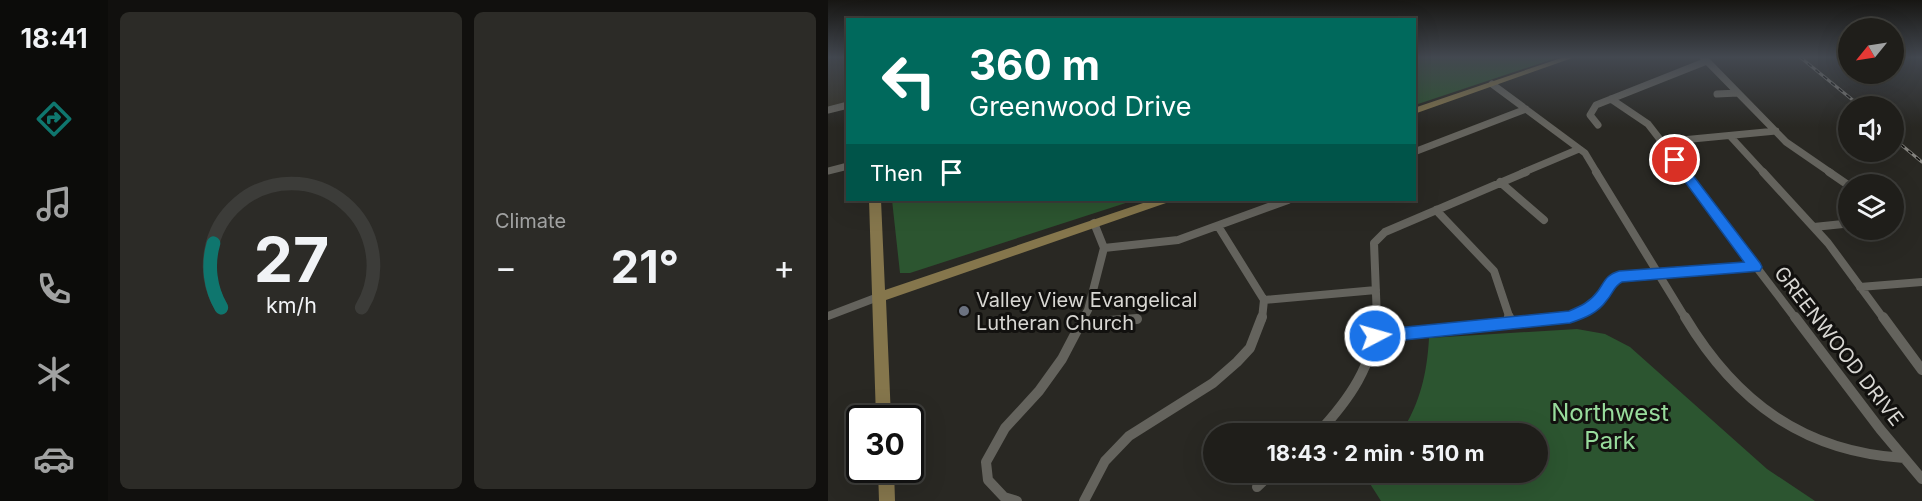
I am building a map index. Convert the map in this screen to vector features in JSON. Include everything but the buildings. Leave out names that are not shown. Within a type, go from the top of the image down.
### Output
[{"type":"main road","points":[[1416,110],[1503,80]]},
{"type":"main road","points":[[875,201],[883,405]]},
{"type":"main road","points":[[878,297],[1159,201]]},
{"type":"main road","points":[[886,483],[887,501]]},
{"type":"street","points":[[1598,125],[1591,118],[1591,111],[1596,105],[1655,80]]},
{"type":"street","points":[[1726,80],[1793,148],[1838,178]]},
{"type":"street","points":[[1492,84],[1585,153],[1708,354],[1737,386],[1794,429],[1828,444],[1870,456],[1904,458]]},
{"type":"street","points":[[1717,94],[1738,93]]},
{"type":"street","name":"GREENWOOD DRIVE","points":[[1611,99],[1644,121],[1755,267],[1922,479]]},
{"type":"street","points":[[828,110],[846,106]]},
{"type":"street","points":[[1416,151],[1526,109]]},
{"type":"street","points":[[1661,142],[1776,131]]},
{"type":"street","points":[[1730,136],[1814,227],[1918,361],[1922,370]]},
{"type":"street","points":[[1326,423],[1354,388],[1367,362],[1375,336],[1374,243],[1377,238],[1385,232],[1579,149]]},
{"type":"street","points":[[828,171],[846,166]]},
{"type":"street","points":[[1500,182],[1544,220]]},
{"type":"street","points":[[1104,248],[1178,240],[1285,201]]},
{"type":"street","points":[[1436,210],[1494,271],[1511,322]]},
{"type":"street","points":[[1017,501],[1004,497],[994,488],[988,480],[986,462],[1005,428],[1039,391],[1062,360],[1088,310],[1104,248],[1094,223]]},
{"type":"street","points":[[1814,227],[1838,225]]},
{"type":"street","points":[[1084,501],[1105,461],[1129,436],[1213,383],[1250,348],[1263,315],[1263,300],[1218,226]]},
{"type":"street","points":[[1375,336],[1561,319],[1581,314],[1598,302],[1607,286],[1615,278],[1755,267]]},
{"type":"street","points":[[1860,286],[1922,282]]},
{"type":"street","points":[[1263,300],[1376,290]]},
{"type":"street","points":[[828,316],[878,297]]},
{"type":"street","points":[[1082,323],[1137,319]]},
{"type":"street","points":[[1257,487],[1261,483]]},
{"type":"shaded area","points":[[828,80],[846,80],[846,104],[828,109]]},
{"type":"green space","points":[[1416,80],[1489,80],[1416,105]]},
{"type":"green space","points":[[892,201],[1132,201],[910,273],[900,273]]},
{"type":"green space","name":"Northwest Park","points":[[1577,329],[1605,334],[1630,347],[1767,469],[1815,501],[1381,501],[1370,483],[1548,483],[1548,423],[1407,423],[1421,388],[1429,338]]},
{"type":"railway","points":[[1829,80],[1848,96]]},
{"type":"railway","points":[[1904,147],[1922,162]]},
{"type":"place","name":"Valley View Evangelical Lutheran Church","points":[[964,311]]},
{"type":"route","points":[[1375,336],[1561,319],[1590,309],[1598,302],[1611,281],[1619,276],[1755,267],[1675,160]]}]
